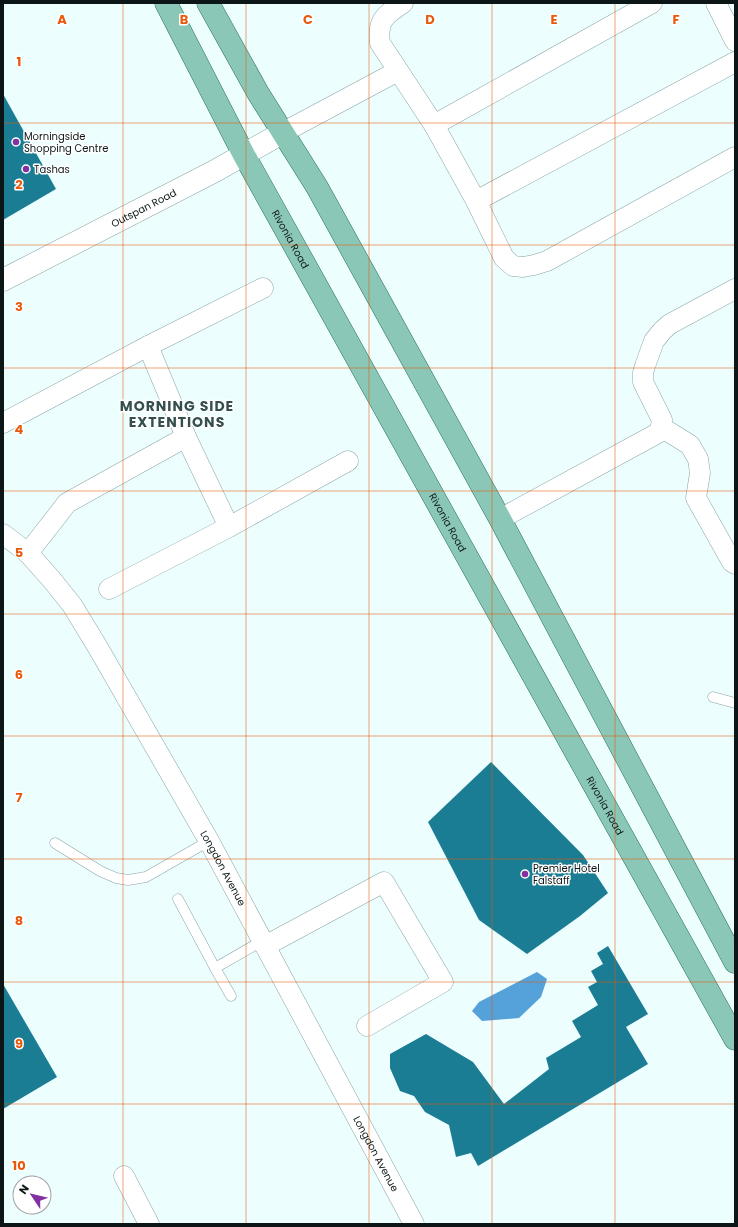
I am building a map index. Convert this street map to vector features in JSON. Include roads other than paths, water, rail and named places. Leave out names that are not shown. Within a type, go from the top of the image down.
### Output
[{"type":"main road","name":"Rivonia Road","points":[[166,3],[244,155],[735,1040]]},
{"type":"main road","points":[[208,3],[258,93],[317,187],[500,519],[735,962]]},
{"type":"street","points":[[403,3],[386,16],[380,24],[378,32],[380,42],[434,125],[476,202],[504,258],[513,266],[523,267],[546,261],[735,157]]},
{"type":"street","points":[[434,125],[652,3]]},
{"type":"street","points":[[716,3],[735,41]]},
{"type":"street","points":[[476,202],[735,62]]},
{"type":"street","points":[[282,133],[398,71]]},
{"type":"street","name":"Outspan Road","points":[[3,280],[244,155],[282,133]]},
{"type":"street","points":[[3,423],[148,346],[263,288]]},
{"type":"street","points":[[500,519],[652,438],[658,433],[662,420],[643,382],[645,366],[654,340],[670,324],[735,289]]},
{"type":"street","points":[[148,346],[186,437],[228,527]]},
{"type":"street","points":[[661,427],[690,445],[698,460],[700,472],[696,498],[732,562],[735,564]]},
{"type":"street","points":[[28,553],[67,503],[186,437]]},
{"type":"street","points":[[109,589],[228,527],[348,461]]},
{"type":"street","name":"Longdon Avenue","points":[[3,534],[28,553],[72,605],[97,646],[209,841],[414,1224]]},
{"type":"street","points":[[263,944],[384,882],[443,982],[367,1026]]},
{"type":"street","points":[[124,1176],[149,1224]]},
{"type":"lane","points":[[713,697],[735,703]]},
{"type":"lane","points":[[55,843],[100,871],[116,878],[128,880],[146,878],[209,841]]},
{"type":"lane","points":[[178,899],[231,996]]},
{"type":"lane","points":[[215,968],[263,944]]},
{"type":"water","points":[[537,972],[547,979],[541,997],[519,1018],[482,1021],[472,1011],[479,1002]]},
{"type":"place","name":"Morningside Shopping Centre","points":[[16,142]]},
{"type":"place","name":"Tashas","points":[[26,169]]},
{"type":"place","name":"Premier Hotel Falstaff","points":[[525,874]]},
{"type":"district","name":"MORNING SIDE EXTENTIONS","points":[[177,414]]}]
